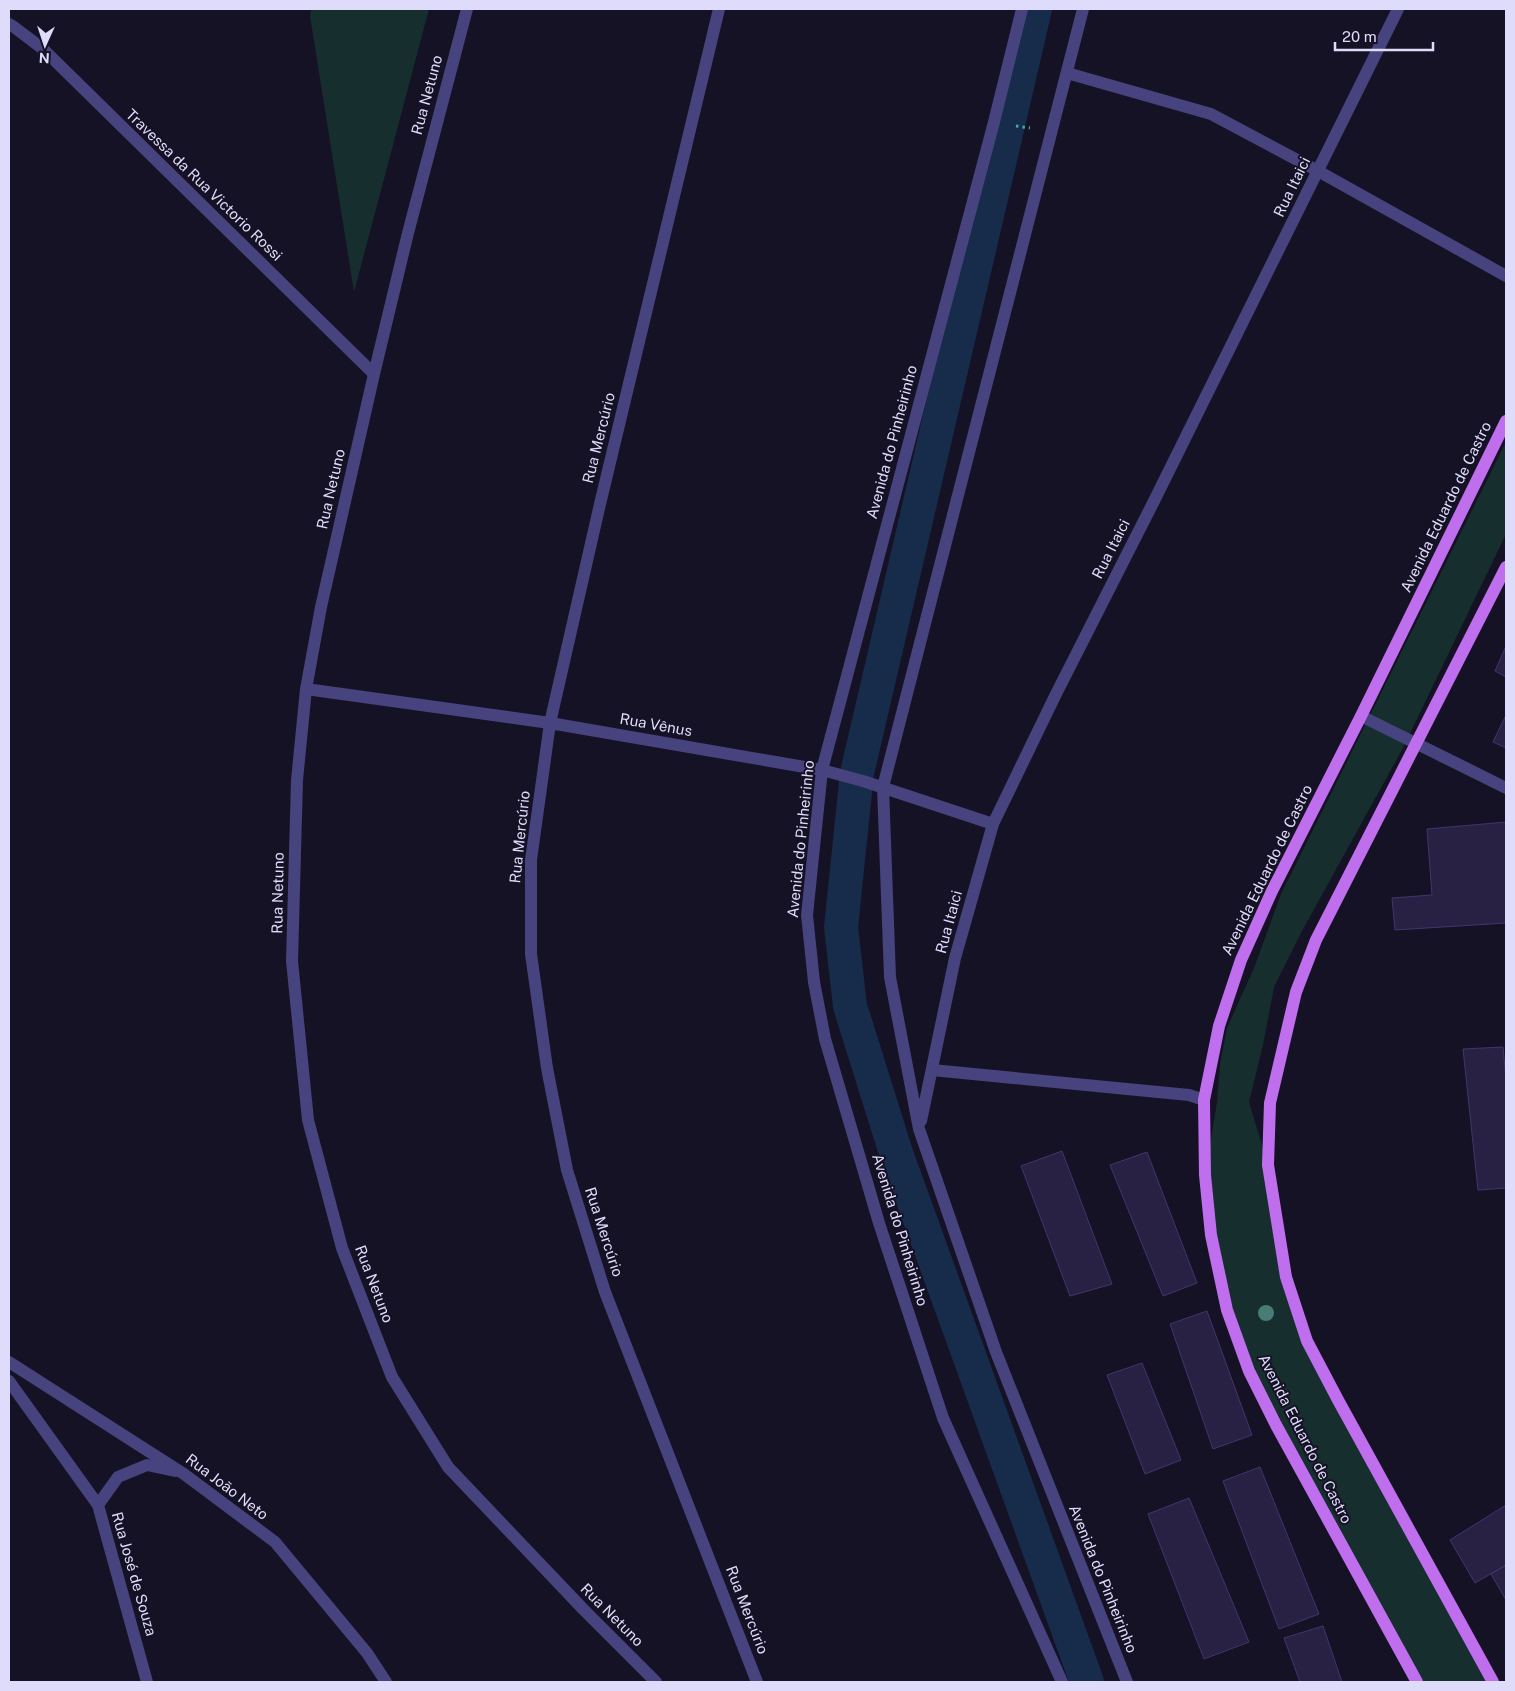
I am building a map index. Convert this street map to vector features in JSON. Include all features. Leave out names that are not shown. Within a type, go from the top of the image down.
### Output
[{"type":"main road","name":"Avenida Eduardo de Castro","points":[[1417,1682],[1276,1425],[1249,1371],[1226,1310],[1211,1235],[1205,1175],[1204,1100],[1219,1026],[1241,960],[1272,891],[1362,716],[1506,421]]},
{"type":"main road","points":[[1493,1682],[1307,1341],[1286,1277],[1268,1165],[1270,1103],[1296,992],[1316,940],[1506,567]]},
{"type":"street","name":"Rua Netuno","points":[[467,9],[408,233],[374,374],[321,607],[306,689],[297,780],[292,961],[308,1120],[342,1248],[392,1377],[448,1467],[656,1682]]},
{"type":"street","name":"Rua Mercúrio","points":[[719,9],[600,504],[550,723],[531,860],[531,954],[547,1068],[567,1170],[605,1292],[757,1682]]},
{"type":"street","name":"Avenida do Pinheirinho","points":[[1022,9],[994,122],[822,770],[807,915],[814,982],[825,1039],[879,1223],[943,1418],[1062,1682]]},
{"type":"street","name":"Avenida do Pinheirinho","points":[[1083,9],[883,787],[890,977],[919,1129],[996,1352],[1127,1682]]},
{"type":"street","name":"Rua Itaici","points":[[919,1129],[955,958],[993,824],[1398,9]]},
{"type":"street","name":"Travessa da Rua Victorio Rossi","points":[[9,24],[44,49],[374,374]]},
{"type":"street","points":[[1068,73],[1211,114],[1318,171],[1506,276]]},
{"type":"street","name":"Rua Vênus","points":[[306,689],[550,723],[822,770],[883,787],[993,824]]},
{"type":"street","points":[[1362,716],[1506,788]]},
{"type":"street","points":[[932,1070],[1189,1095],[1204,1100]]},
{"type":"street","name":"Rua João Neto","points":[[9,1362],[184,1474],[275,1542],[366,1653],[386,1682]]},
{"type":"street","name":"Rua José de Souza","points":[[9,1381],[98,1505],[147,1682]]},
{"type":"street","points":[[98,1505],[118,1477],[148,1465],[184,1474]]},
{"type":"path","points":[[994,122],[1052,132]]},
{"type":"green space","points":[[311,9],[429,9],[354,292],[310,16]]},
{"type":"green space","points":[[1506,442],[1506,534],[1403,748],[1302,931],[1274,987],[1263,1045],[1249,1102],[1268,1165],[1286,1277],[1338,1400],[1493,1682],[1417,1682],[1276,1425],[1227,1310],[1205,1175],[1217,1102],[1220,1064],[1227,1028],[1254,968],[1281,894]]},
{"type":"building","points":[[1506,646],[1506,677],[1495,671]]},
{"type":"building","points":[[1506,715],[1506,748],[1493,742]]},
{"type":"building","points":[[1506,822],[1506,923],[1395,930],[1392,898],[1432,895],[1427,829]]},
{"type":"building","points":[[1503,1047],[1506,1079],[1506,1188],[1478,1190],[1463,1049]]},
{"type":"building","points":[[1062,1151],[1112,1284],[1070,1296],[1021,1166]]},
{"type":"building","points":[[1147,1152],[1197,1283],[1163,1296],[1110,1165]]},
{"type":"building","points":[[1207,1311],[1252,1435],[1213,1449],[1170,1324]]},
{"type":"building","points":[[1142,1363],[1181,1460],[1145,1474],[1107,1375]]},
{"type":"building","points":[[1260,1467],[1319,1614],[1279,1629],[1223,1481]]},
{"type":"building","points":[[1189,1498],[1249,1642],[1204,1659],[1148,1514]]},
{"type":"building","points":[[1506,1505],[1506,1565],[1475,1583],[1450,1540]]},
{"type":"building","points":[[1506,1565],[1506,1600],[1491,1574]]},
{"type":"building","points":[[1323,1626],[1342,1682],[1300,1682],[1284,1638]]},
{"type":"waterway","points":[[1035,9],[857,773],[841,927],[850,1006],[896,1153],[1087,1682]]}]
